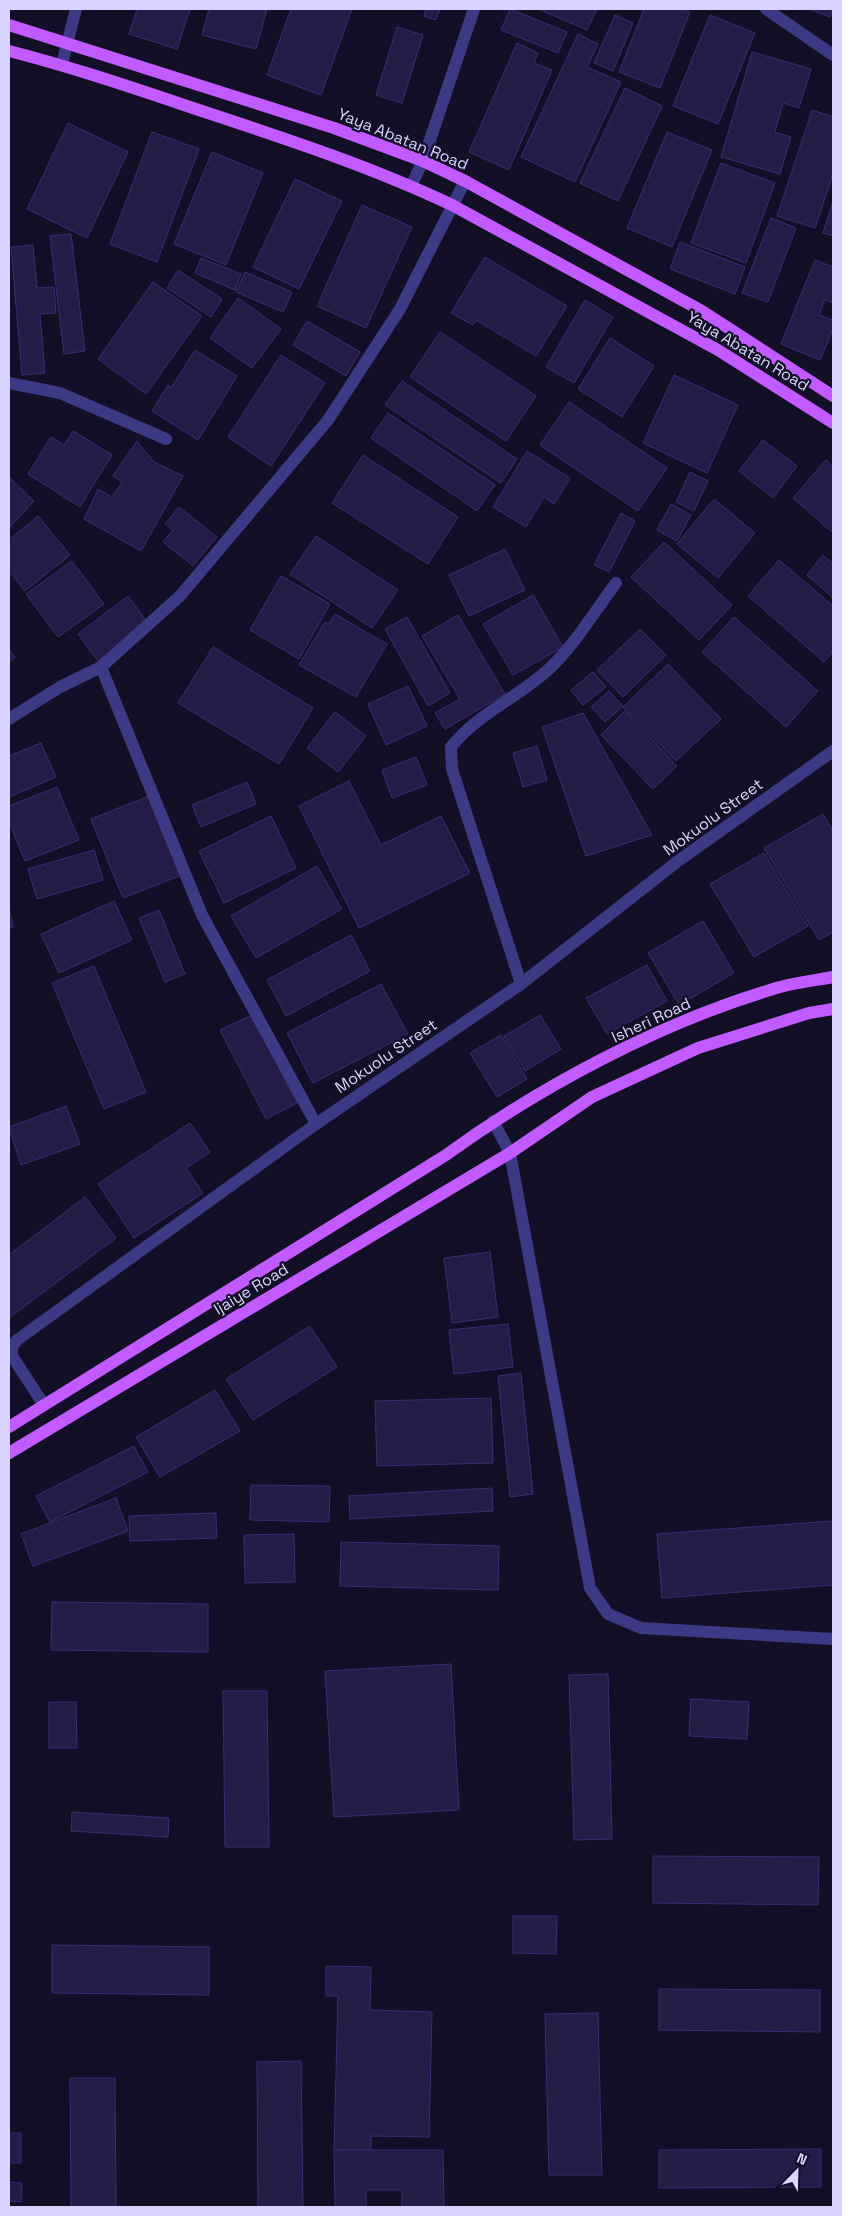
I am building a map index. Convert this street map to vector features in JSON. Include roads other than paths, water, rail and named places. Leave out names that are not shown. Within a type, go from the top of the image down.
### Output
[{"type":"main road","name":"Yaya Abatan Road","points":[[9,25],[264,108],[334,128],[423,161],[465,181],[702,311],[833,396]]},
{"type":"main road","name":"Yaya Abatan Road","points":[[9,50],[62,64],[250,126],[411,186],[452,206],[718,350],[833,423]]},
{"type":"main road","name":"Isheri Road","points":[[494,1121],[580,1071],[686,1019],[771,989],[833,976]]},
{"type":"main road","points":[[510,1153],[592,1097],[698,1048],[809,1013],[833,1009]]},
{"type":"main road","name":"Ijaiye Road","points":[[9,1427],[446,1155],[494,1121]]},
{"type":"main road","name":"Ijaiye Road","points":[[9,1453],[510,1153]]},
{"type":"street","points":[[62,64],[66,42],[76,9]]},
{"type":"street","points":[[411,186],[423,161],[474,9]]},
{"type":"street","points":[[766,9],[833,55]]},
{"type":"street","points":[[9,719],[60,687],[101,666],[180,596],[328,420],[400,309],[465,181]]},
{"type":"street","points":[[9,383],[60,394],[166,440]]},
{"type":"street","points":[[521,984],[452,769],[451,748],[463,732],[550,668],[578,635],[616,583]]},
{"type":"street","points":[[101,666],[202,915],[316,1124]]},
{"type":"street","name":"Mokuolu Street","points":[[44,1405],[12,1356],[12,1347],[17,1340],[316,1124],[521,984],[678,861],[833,751]]},
{"type":"street","points":[[494,1121],[510,1153],[590,1588],[608,1614],[641,1628],[833,1639]]}]
